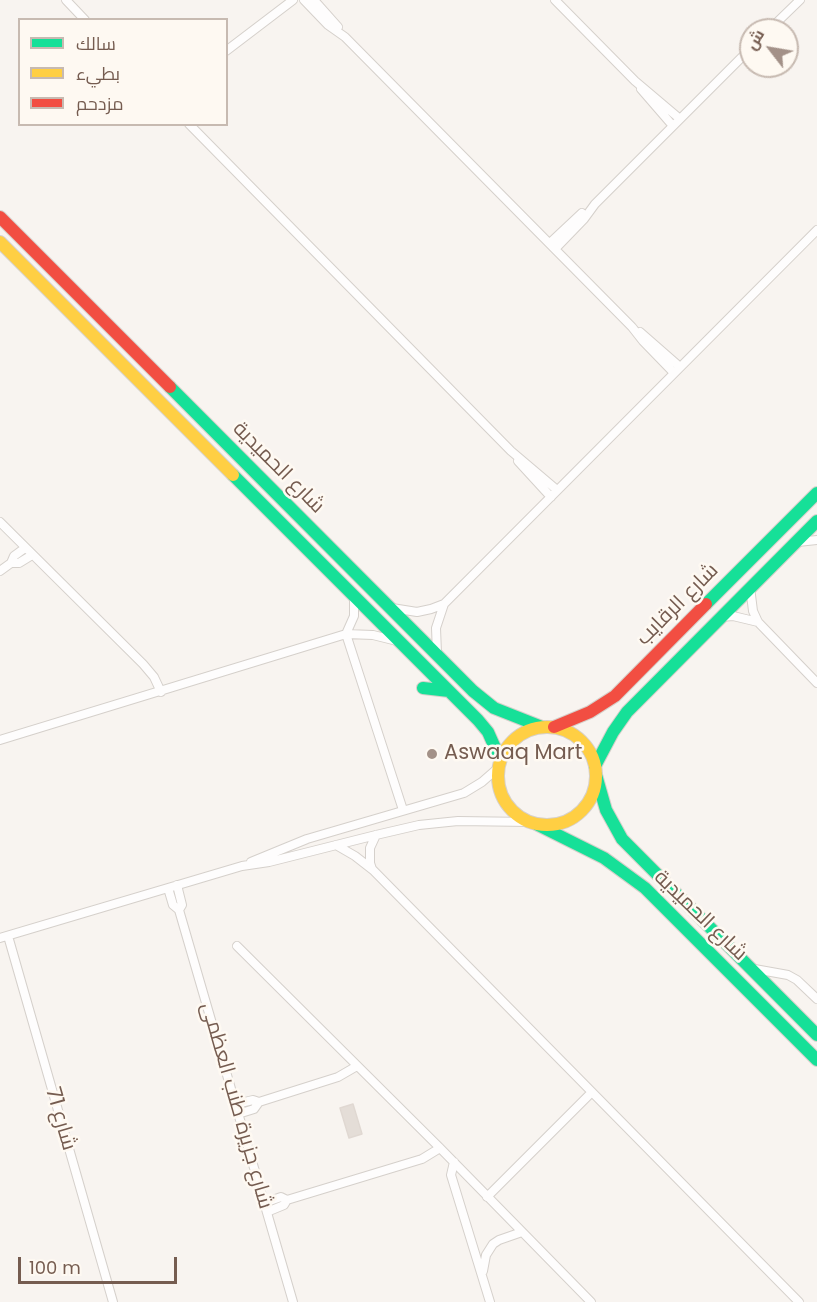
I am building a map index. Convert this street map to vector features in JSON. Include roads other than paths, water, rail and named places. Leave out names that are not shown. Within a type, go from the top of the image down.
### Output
[{"type":"street","points":[[66,0],[83,18]]},
{"type":"street","points":[[228,49],[293,0]]},
{"type":"street","points":[[304,0],[345,37]]},
{"type":"street","points":[[314,0],[345,37],[633,327],[642,341],[677,370]]},
{"type":"street","points":[[781,18],[800,0]]},
{"type":"street","points":[[557,1],[635,81],[673,126]]},
{"type":"street","points":[[553,246],[584,219],[595,204],[739,60]]},
{"type":"street","points":[[635,81],[680,119]]},
{"type":"street","points":[[191,126],[554,494]]},
{"type":"street","name":"شارع الحميدية","points":[[0,217],[473,691],[494,708],[508,715],[548,727]]},
{"type":"street","points":[[390,607],[417,612],[444,604],[817,230]]},
{"type":"street","name":"شارع الحميدية","points":[[0,242],[483,726],[499,764]]},
{"type":"street","name":"شارع الرقايب","points":[[548,727],[590,712],[615,696],[817,493]]},
{"type":"street","name":"شارع الرقايب","points":[[596,771],[613,732],[627,712],[817,521]]},
{"type":"street","points":[[0,522],[143,664],[154,677],[161,692]]},
{"type":"street","points":[[795,543],[817,540]]},
{"type":"street","points":[[0,571],[11,563],[19,563],[29,552]]},
{"type":"street","points":[[750,588],[750,599],[758,622],[817,682]]},
{"type":"street","points":[[354,597],[354,616],[346,634],[403,810]]},
{"type":"street","points":[[436,653],[436,628],[444,604]]},
{"type":"street","points":[[721,617],[733,616],[758,622]]},
{"type":"street","points":[[0,740],[346,634],[373,635],[399,641]]},
{"type":"street","points":[[423,688],[448,690]]},
{"type":"street","points":[[4,937],[242,866],[290,845],[464,792],[482,782],[499,764],[513,740],[526,731],[548,727],[570,732],[584,743],[593,758],[596,771],[594,792],[585,808],[564,823],[546,825],[476,820],[448,821],[376,835],[269,862],[242,866]]},
{"type":"street","points":[[499,764],[498,785],[504,801],[515,814],[534,824]]},
{"type":"street","name":"شارع الحميدية","points":[[596,771],[606,810],[622,839],[817,1035]]},
{"type":"street","name":"شارع الحميدية","points":[[534,824],[604,858],[645,888],[817,1060]]},
{"type":"street","points":[[373,870],[370,863],[370,848],[376,835]]},
{"type":"street","points":[[336,845],[373,870],[799,1302]]},
{"type":"street","name":"شارع جزيرة طنب العظمى","points":[[177,885],[182,905],[179,910]]},
{"type":"street","name":"شارع جزيرة طنب العظمى","points":[[168,888],[174,907],[179,910],[293,1302]]},
{"type":"street","name":"شارع 71","points":[[4,937],[113,1302]]},
{"type":"street","points":[[237,946],[591,1302]]},
{"type":"street","points":[[749,968],[788,975],[797,980],[817,999]]},
{"type":"street","points":[[237,1109],[254,1108],[259,1102],[338,1077],[357,1066]]},
{"type":"street","points":[[488,1197],[592,1092]]},
{"type":"street","points":[[267,1212],[282,1207],[287,1200],[422,1159],[440,1148]]},
{"type":"street","points":[[454,1162],[451,1175],[490,1302]]},
{"type":"street","points":[[264,1203],[281,1197],[287,1200]]},
{"type":"street","points":[[483,1278],[484,1262],[489,1249],[499,1240],[522,1232]]},
{"type":"place","name":"Aswaaq Mart","points":[[432,754]]}]
